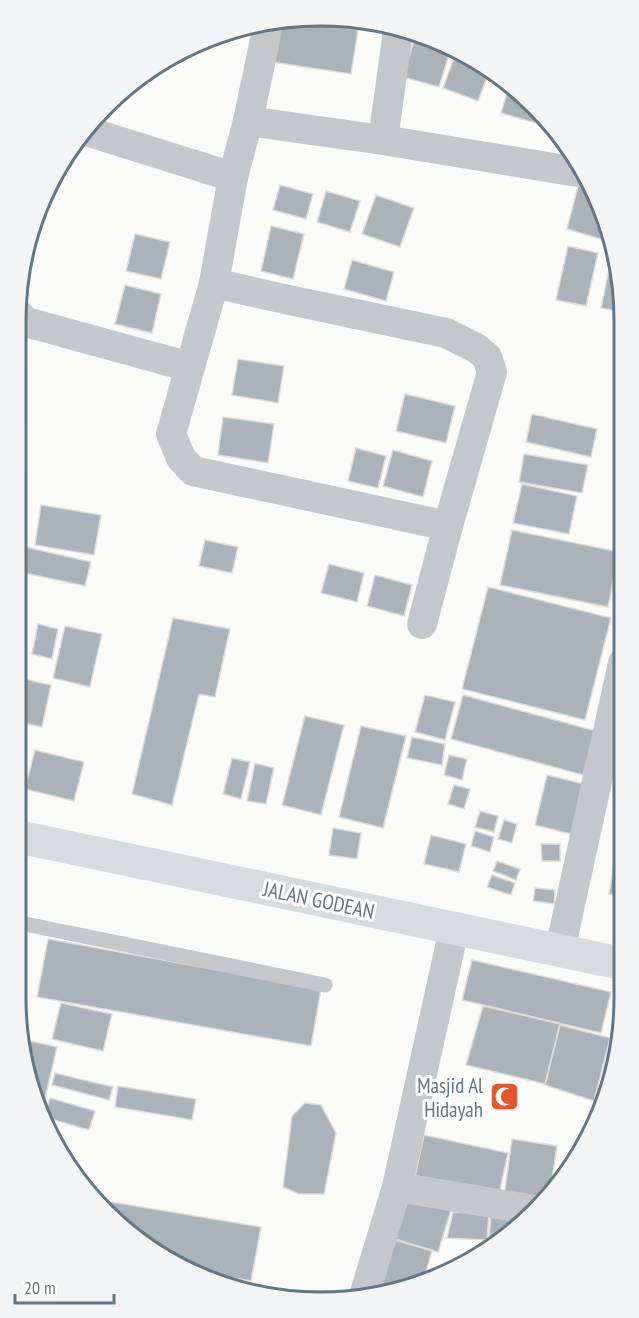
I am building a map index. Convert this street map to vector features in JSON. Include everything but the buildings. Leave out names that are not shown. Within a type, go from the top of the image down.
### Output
[{"type":"main road","name":"JALAN GODEAN","points":[[26,846],[614,962]]},
{"type":"street","points":[[267,30],[248,121],[233,177],[214,283],[171,434],[181,458],[193,471],[448,526]]},
{"type":"street","points":[[383,140],[397,36]]},
{"type":"street","points":[[248,121],[383,140],[573,171]]},
{"type":"street","points":[[93,133],[233,177]]},
{"type":"street","points":[[214,283],[446,333],[476,348],[487,357],[492,372],[422,624]]},
{"type":"street","points":[[26,322],[190,367]]},
{"type":"street","points":[[560,950],[614,704]]},
{"type":"street","points":[[366,1289],[396,1187],[454,929]]},
{"type":"street","points":[[396,1187],[525,1208]]},
{"type":"lane","points":[[26,924],[325,985]]},
{"type":"place","name":"Masjid Al Hidayah","points":[[504,1097]]}]
